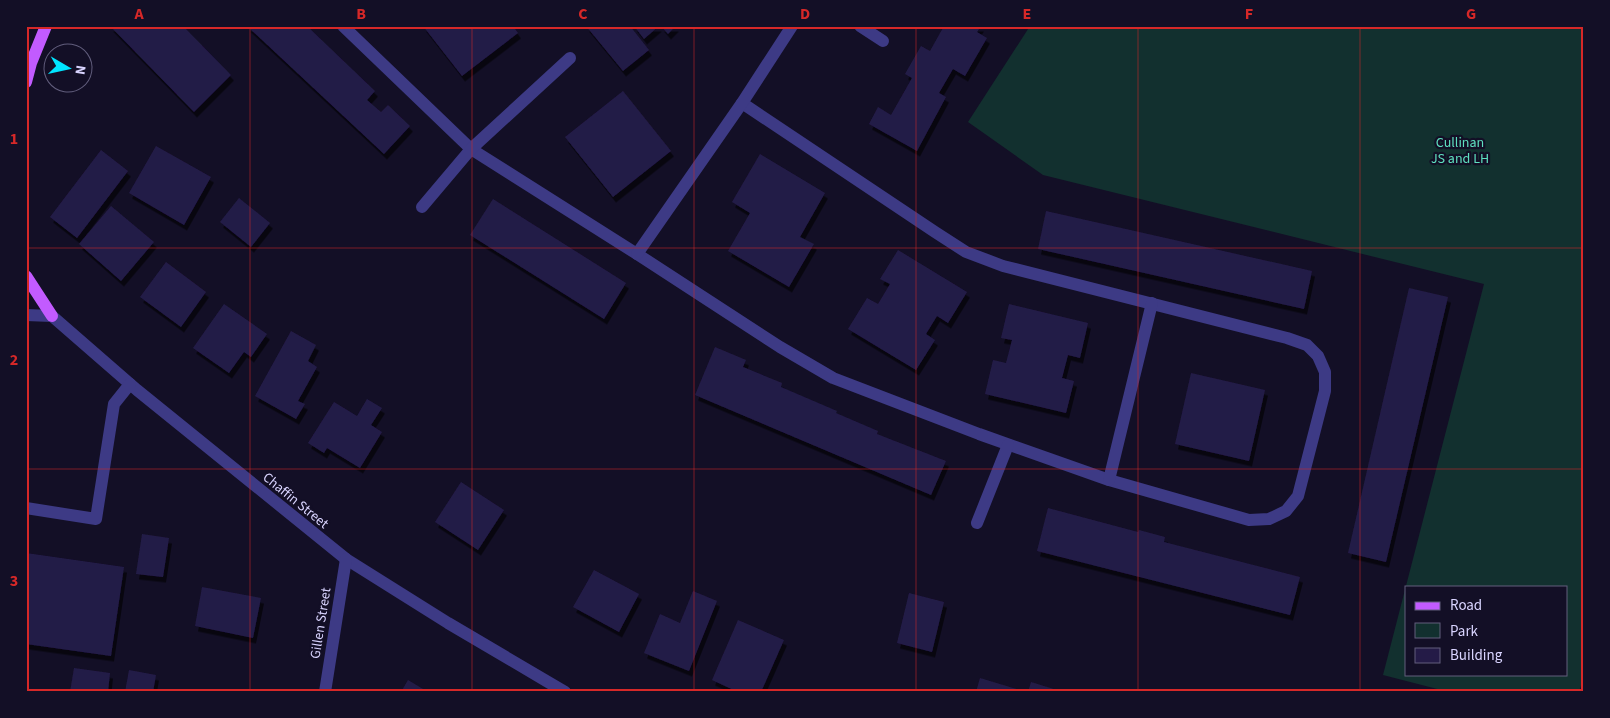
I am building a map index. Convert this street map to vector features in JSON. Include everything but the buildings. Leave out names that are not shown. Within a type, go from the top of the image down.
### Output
[{"type":"main road","points":[[26,82],[31,63],[46,26]]},
{"type":"main road","points":[[26,276],[52,316]]},
{"type":"street","points":[[343,26],[472,149],[780,347],[833,378],[1008,445],[1109,480],[1249,520],[1269,519],[1286,511],[1298,496],[1325,391],[1325,372],[1318,356],[1308,345],[1152,303],[1003,266],[966,252],[742,103]]},
{"type":"street","points":[[636,254],[742,103],[792,26]]},
{"type":"street","points":[[860,26],[883,41]]},
{"type":"street","points":[[422,207],[472,149],[570,58]]},
{"type":"street","points":[[1109,480],[1152,303]]},
{"type":"street","points":[[26,315],[52,316]]},
{"type":"street","name":"Chaffin Street","points":[[52,316],[130,384],[346,559],[448,623],[565,692]]},
{"type":"street","points":[[26,508],[96,520],[114,404],[130,384]]},
{"type":"street","points":[[977,523],[1008,445]]},
{"type":"street","name":"Gillen Street","points":[[325,692],[346,559]]},
{"type":"green space","name":"Cullinan JS and LH","points":[[1030,26],[1584,26],[1584,676],[1579,692],[1449,692],[1383,675],[1405,590],[1405,676],[1568,676],[1568,586],[1406,586],[1484,284],[1043,175],[968,122]]}]
